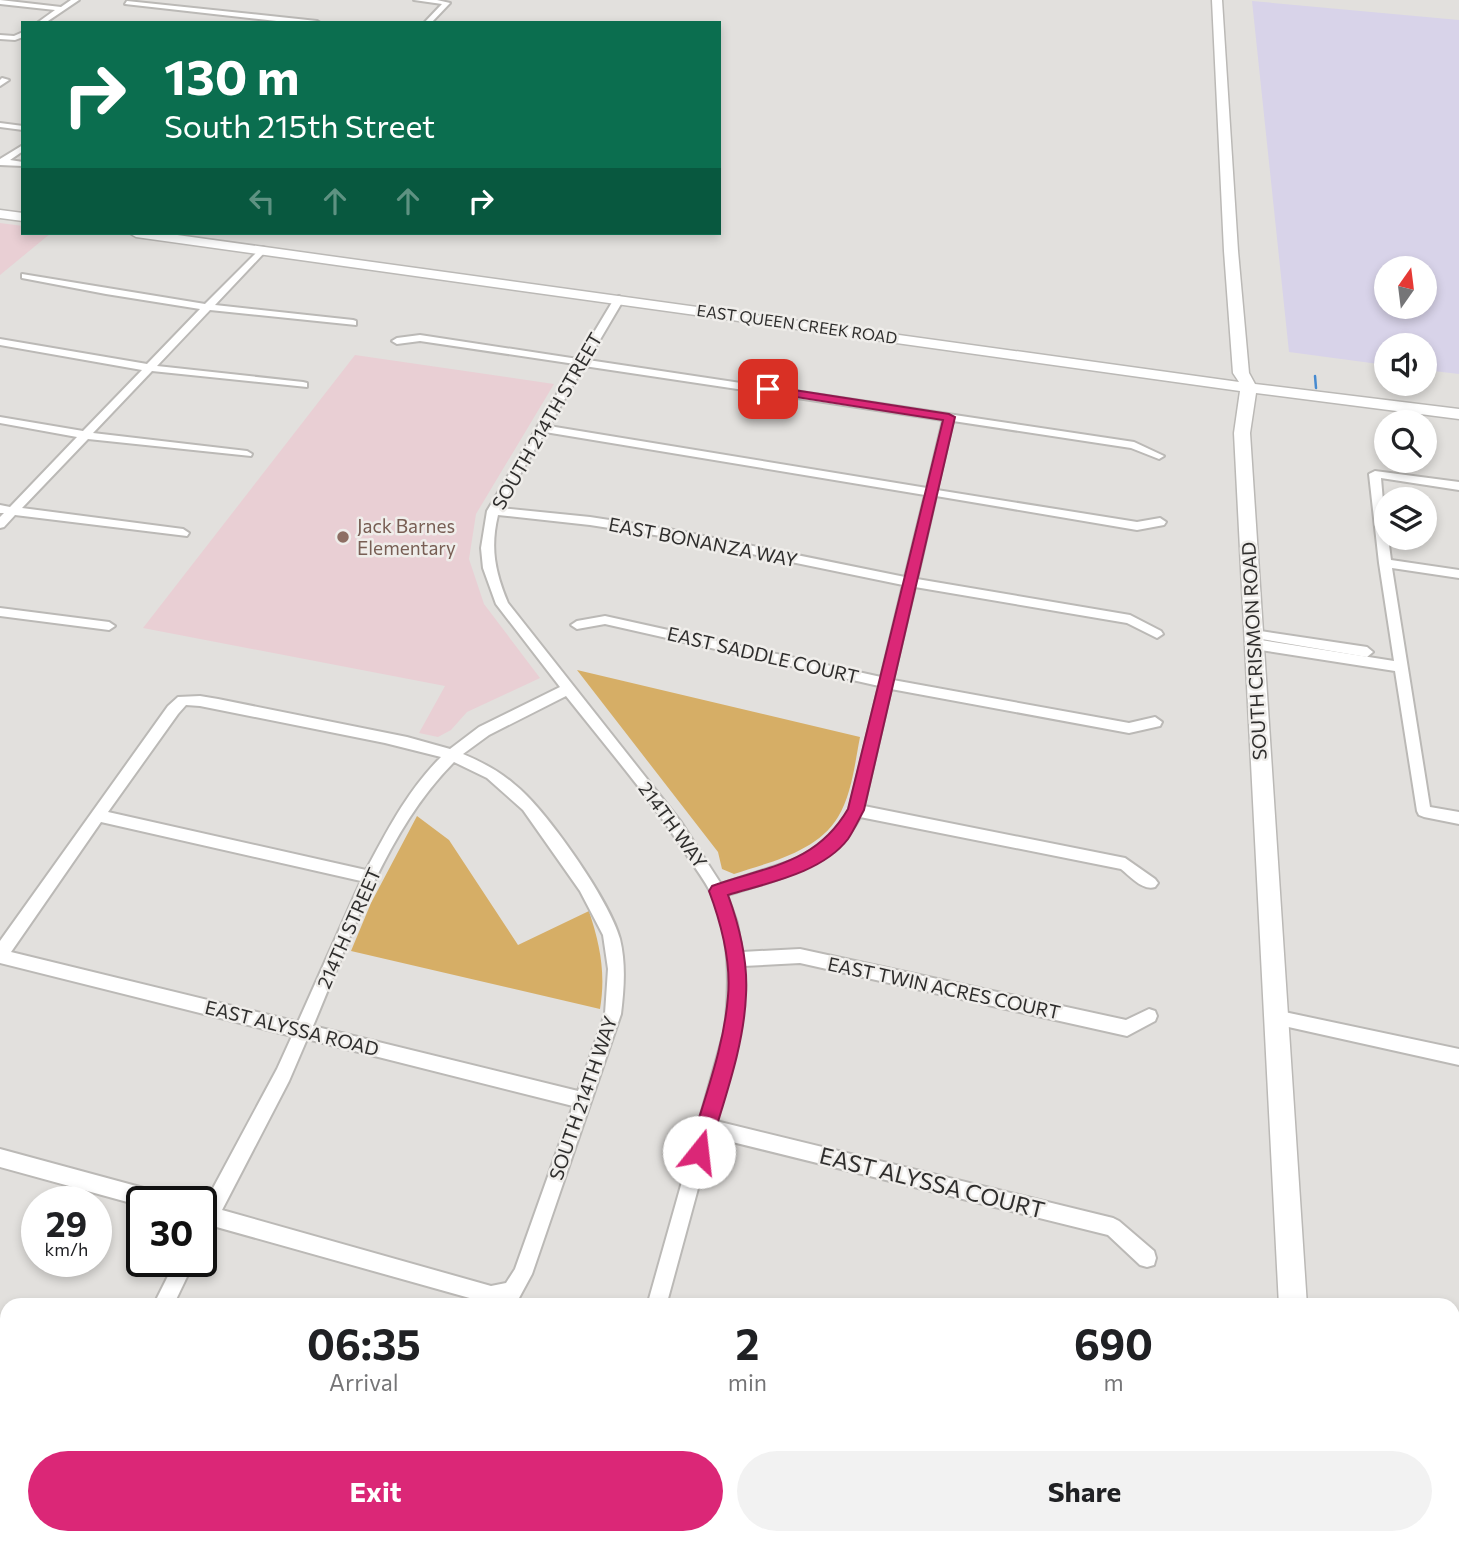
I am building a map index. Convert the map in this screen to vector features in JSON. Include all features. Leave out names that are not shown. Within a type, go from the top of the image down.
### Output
[{"type":"street","points":[[43,21],[76,0]]},
{"type":"street","points":[[417,0],[447,3],[429,21]]},
{"type":"street","name":"SOUTH CRISMON ROAD","points":[[1217,0],[1239,349],[1241,373],[1249,386],[1242,433],[1293,1298]]},
{"type":"street","points":[[130,1],[300,21]]},
{"type":"street","points":[[0,2],[62,9]]},
{"type":"street","points":[[0,37],[15,38],[21,35]]},
{"type":"street","points":[[0,125],[21,128]]},
{"type":"street","points":[[1,160],[21,140]]},
{"type":"street","points":[[1,160],[21,148]]},
{"type":"street","points":[[1,160],[21,164]]},
{"type":"street","points":[[0,214],[21,217]]},
{"type":"street","name":"EAST QUEEN CREEK ROAD","points":[[151,235],[1459,414]]},
{"type":"street","points":[[0,524],[6,510],[85,435],[262,250]]},
{"type":"street","points":[[25,276],[108,293],[353,323]]},
{"type":"street","name":"SOUTH 214TH STREET","points":[[568,689],[502,604],[487,568],[485,541],[493,511],[619,299]]},
{"type":"street","points":[[397,341],[420,338],[581,361],[1134,445],[1159,456]]},
{"type":"street","points":[[0,342],[150,368],[303,385]]},
{"type":"street","points":[[718,891],[782,872],[818,855],[841,835],[856,810],[949,417]]},
{"type":"street","points":[[0,420],[85,435],[247,454]]},
{"type":"street","points":[[542,428],[1137,526],[1160,522]]},
{"type":"street","points":[[1459,486],[1375,474],[1385,563],[1424,811],[1459,818]]},
{"type":"street","points":[[6,510],[183,533]]},
{"type":"street","name":"EAST BONANZA WAY","points":[[493,511],[590,521],[674,534],[911,582],[1130,619],[1157,634]]},
{"type":"street","points":[[1385,563],[1459,574]]},
{"type":"street","points":[[0,612],[109,626]]},
{"type":"street","name":"EAST SADDLE COURT","points":[[577,625],[605,620],[886,683],[1129,729],[1155,722]]},
{"type":"street","points":[[1254,639],[1400,662]]},
{"type":"street","name":"214TH STREET","points":[[217,1196],[283,1075],[370,877],[407,808],[429,778],[452,755],[484,731],[568,689]]},
{"type":"street","name":"214TH WAY","points":[[568,689],[676,826],[718,891],[729,923],[736,958],[737,993],[733,1029],[658,1298]]},
{"type":"street","name":"SOUTH 214TH WAY","points":[[99,816],[173,710],[183,700],[200,701],[413,744],[452,755],[509,786],[531,809],[599,907],[613,936],[618,976],[612,1014],[523,1274],[512,1292],[491,1295],[217,1223]]},
{"type":"street","points":[[856,810],[1125,864],[1150,883]]},
{"type":"street","points":[[0,955],[99,816],[370,877]]},
{"type":"street","name":"EAST ALYSSA ROAD","points":[[0,955],[583,1100]]},
{"type":"street","name":"EAST TWIN ACRES COURT","points":[[736,958],[800,956],[1126,1028],[1149,1016]]},
{"type":"street","points":[[1275,1017],[1459,1057]]},
{"type":"street","name":"EAST ALYSSA COURT","points":[[706,1127],[1113,1227],[1147,1258]]},
{"type":"street","points":[[0,1158],[126,1192]]},
{"type":"street","points":[[166,1298],[177,1277]]},
{"type":"shaded area","points":[[1252,1],[1459,20],[1459,374],[1437,371],[1437,333],[1374,333],[1374,363],[1289,352]]},
{"type":"shaded area","points":[[0,223],[21,226],[21,235],[49,235],[0,275]]},
{"type":"shaded area","name":"Jack Barnes Elementary","points":[[355,355],[554,384],[476,514],[469,559],[484,604],[540,678],[467,712],[451,730],[438,737],[419,733],[445,686],[143,628]]},
{"type":"shaded area","points":[[577,670],[860,737],[850,788],[843,808],[829,829],[818,839],[792,854],[734,874],[722,869],[718,852]]},
{"type":"shaded area","points":[[417,816],[449,840],[518,945],[589,911],[601,959],[600,1009],[351,951],[371,903]]},
{"type":"waterway","points":[[1315,376],[1316,388]]},
{"type":"place","name":"Jack Barnes Elementary","points":[[343,537]]},
{"type":"route","points":[[699,1152],[733,1029],[737,993],[736,958],[729,923],[718,891],[782,872],[818,855],[841,835],[856,810],[949,417],[768,389]]}]
